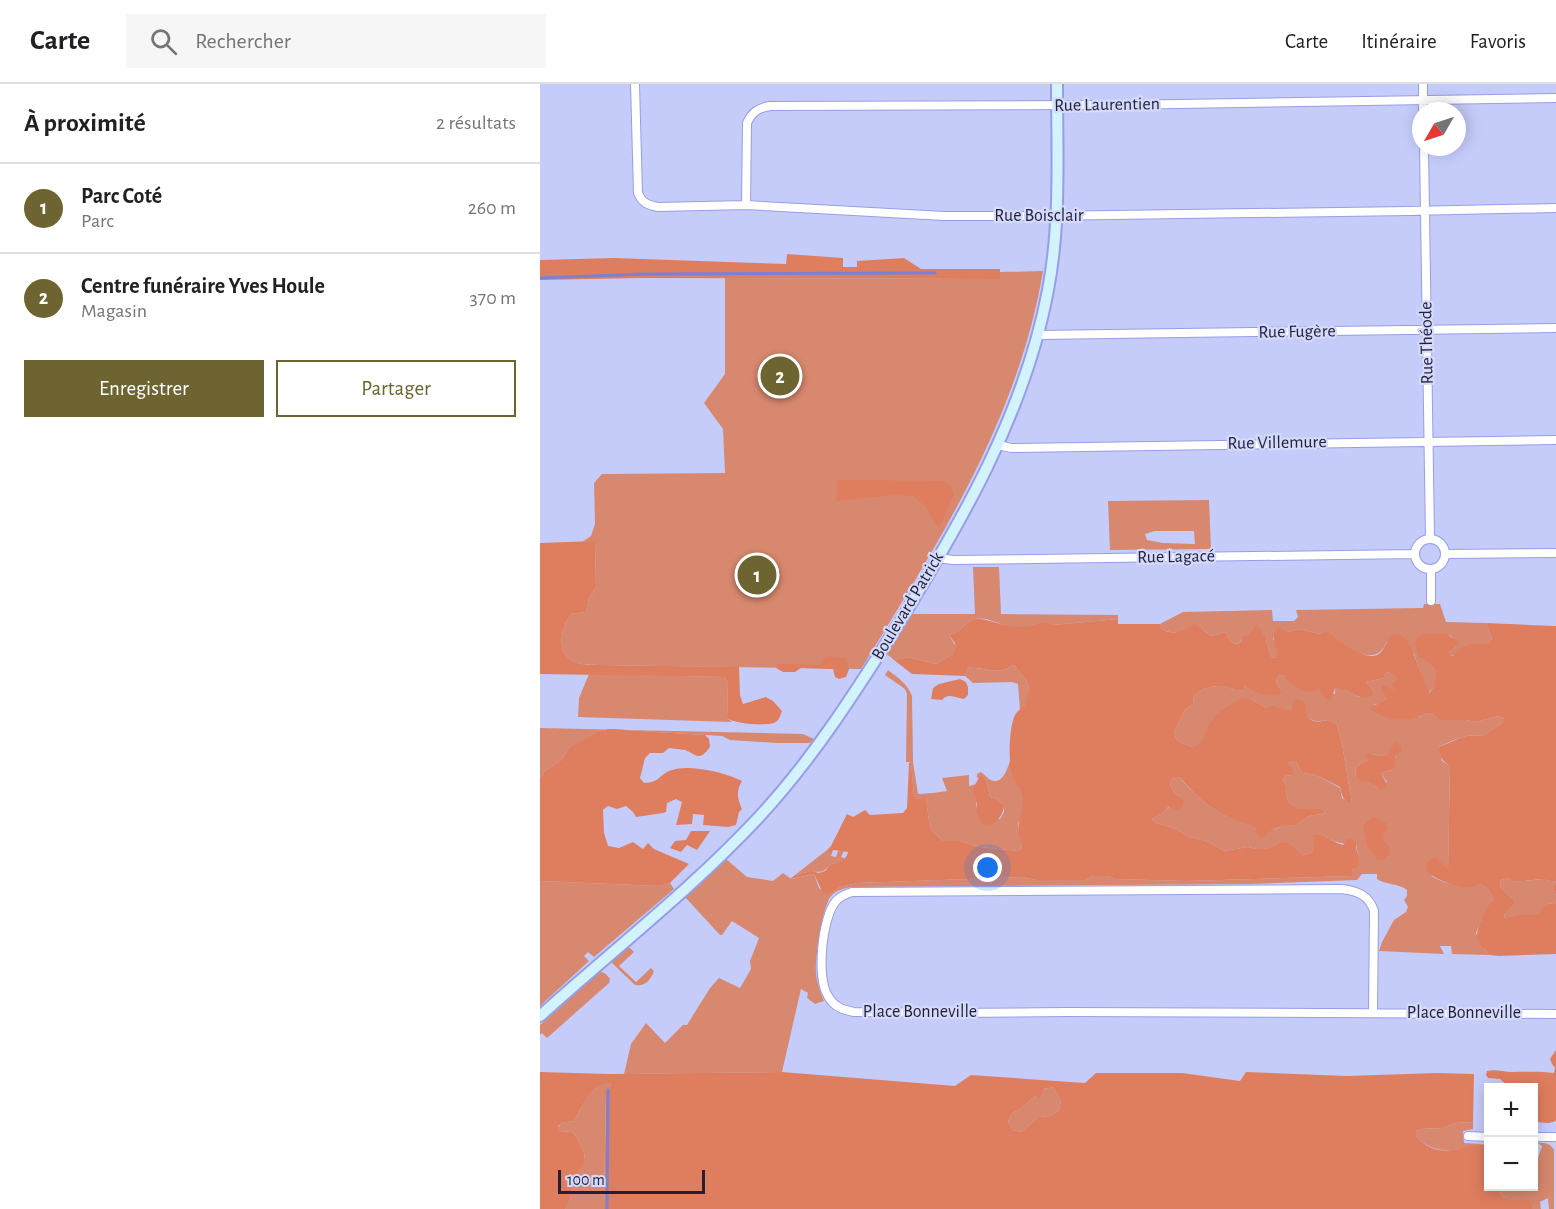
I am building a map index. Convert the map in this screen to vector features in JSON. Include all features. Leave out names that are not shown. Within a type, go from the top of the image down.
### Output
[{"type":"street","name":"Rue Boisclair","points":[[635,84],[638,193],[650,206],[746,205],[944,216],[1556,208]]},
{"type":"street","name":"Boulevard Patrick","points":[[540,1016],[704,872],[777,796],[847,706],[953,532],[998,445],[1023,384],[1038,335],[1052,267],[1056,216],[1057,84]]},
{"type":"street","points":[[1423,84],[1423,100]]},
{"type":"street","name":"Rue Laurentien","points":[[746,205],[747,123],[753,113],[763,107],[782,105],[1057,106],[1556,98]]},
{"type":"street","name":"Rue Théode","points":[[1424,156],[1430,538]]},
{"type":"street","name":"Rue Fugère","points":[[1038,335],[1556,328]]},
{"type":"street","name":"Rue Villemure","points":[[998,445],[1011,448],[1556,440]]},
{"type":"street","points":[[1430,538],[1444,546],[1446,554],[1441,566],[1431,570],[1422,567],[1415,554],[1421,541],[1430,538]]},
{"type":"street","points":[[1446,554],[1556,553]]},
{"type":"street","name":"Rue Lagacé","points":[[938,558],[953,560],[1415,554]]},
{"type":"street","points":[[1431,570],[1431,601]]},
{"type":"street","name":"Place Bonneville","points":[[1373,1012],[1374,911],[1370,901],[1361,893],[1342,889],[852,892],[835,902],[830,913],[822,957],[825,992],[837,1007],[854,1012],[1556,1014]]},
{"type":"street","points":[[1468,1137],[1484,1137]]},
{"type":"street","points":[[1538,1137],[1556,1137]]},
{"type":"shaded area","points":[[787,254],[843,258],[843,267],[857,267],[857,261],[904,258],[921,269],[1000,269],[1000,279],[540,280],[540,260],[614,258],[786,264]]},
{"type":"shaded area","points":[[1043,271],[1031,326],[1015,378],[995,429],[946,527],[861,669],[597,665],[577,663],[565,654],[562,634],[567,620],[571,614],[586,612],[589,598],[596,587],[595,541],[582,542],[591,536],[595,524],[594,483],[602,474],[725,473],[723,429],[704,403],[725,374],[725,278],[999,279],[1000,272]]},
{"type":"shaded area","points":[[838,480],[944,481],[951,486],[954,495],[939,528],[925,506],[913,496],[895,495],[836,501]]},
{"type":"shaded area","points":[[1209,500],[1211,549],[1110,550],[1108,501]],"holes":[[[1155,531],[1194,531],[1195,544],[1147,540],[1145,534]]]},
{"type":"shaded area","points":[[595,541],[596,587],[589,598],[586,612],[571,614],[562,634],[563,648],[570,660],[579,664],[596,665],[739,667],[740,695],[743,704],[766,697],[782,711],[777,721],[770,724],[757,724],[736,722],[727,718],[728,683],[725,677],[540,674],[540,543]]},
{"type":"shaded area","points":[[973,567],[999,567],[1001,614],[1118,615],[1118,619],[1053,625],[1036,624],[1023,628],[974,618],[949,635],[957,648],[953,654],[936,664],[908,657],[894,660],[887,654],[911,614],[975,614]]},
{"type":"shaded area","points":[[1424,604],[1440,604],[1446,622],[1486,623],[1492,639],[1488,644],[1470,647],[1455,656],[1449,655],[1449,652],[1456,647],[1452,637],[1447,634],[1423,634],[1418,655],[1432,665],[1437,675],[1434,686],[1428,693],[1414,654],[1387,641],[1382,650],[1367,655],[1350,648],[1327,630],[1320,634],[1299,629],[1273,638],[1279,654],[1276,658],[1271,657],[1266,639],[1248,636],[1237,644],[1231,642],[1226,632],[1211,636],[1199,628],[1192,627],[1179,633],[1170,632],[1163,630],[1160,624],[1183,612],[1272,610],[1273,621],[1294,621],[1298,617],[1296,610],[1423,608]]},
{"type":"shaded area","points":[[974,618],[1021,627],[1041,623],[1053,625],[1118,619],[1118,624],[1160,624],[1163,630],[1173,632],[1180,632],[1195,624],[1211,636],[1226,632],[1231,642],[1237,644],[1242,641],[1243,636],[1248,636],[1257,624],[1266,639],[1271,657],[1275,658],[1278,654],[1274,637],[1278,627],[1287,632],[1299,629],[1320,634],[1327,630],[1350,648],[1371,656],[1380,653],[1391,635],[1397,634],[1403,636],[1410,645],[1429,693],[1434,686],[1436,672],[1432,665],[1418,656],[1415,643],[1423,634],[1447,634],[1458,642],[1456,647],[1449,652],[1449,655],[1454,656],[1466,646],[1488,644],[1492,639],[1486,623],[1556,626],[1556,882],[1541,879],[1514,882],[1508,878],[1501,880],[1500,887],[1514,903],[1504,914],[1505,919],[1518,915],[1540,915],[1541,910],[1548,904],[1556,903],[1556,954],[1490,955],[1480,944],[1477,936],[1481,919],[1493,900],[1489,890],[1480,884],[1466,887],[1447,883],[1426,870],[1427,863],[1432,858],[1436,858],[1448,869],[1450,766],[1441,758],[1438,747],[1465,737],[1483,736],[1502,723],[1504,719],[1499,716],[1475,722],[1441,720],[1426,713],[1413,719],[1383,716],[1370,709],[1386,699],[1381,686],[1386,685],[1394,690],[1392,684],[1397,677],[1389,672],[1384,674],[1384,678],[1366,682],[1373,692],[1372,696],[1357,696],[1335,688],[1331,700],[1326,699],[1319,689],[1303,691],[1282,675],[1278,676],[1276,683],[1281,690],[1280,694],[1261,694],[1245,684],[1244,690],[1237,691],[1221,686],[1210,687],[1194,695],[1193,704],[1185,710],[1174,732],[1177,741],[1192,747],[1204,738],[1217,715],[1241,698],[1251,699],[1266,708],[1273,706],[1291,711],[1294,699],[1304,701],[1312,720],[1328,720],[1337,724],[1352,803],[1343,798],[1340,787],[1316,775],[1302,773],[1296,761],[1289,761],[1287,764],[1292,767],[1293,776],[1287,775],[1283,779],[1289,803],[1299,809],[1322,809],[1326,813],[1309,816],[1294,826],[1276,828],[1263,838],[1257,835],[1252,825],[1230,818],[1208,805],[1179,777],[1172,779],[1170,783],[1172,790],[1184,801],[1182,808],[1178,811],[1169,806],[1163,813],[1152,819],[1156,823],[1171,827],[1190,837],[1209,842],[1224,851],[1248,847],[1266,849],[1279,843],[1288,843],[1304,855],[1311,853],[1314,848],[1314,835],[1321,834],[1343,845],[1347,839],[1352,839],[1356,843],[1359,866],[1353,869],[1352,876],[1186,881],[1115,879],[1107,876],[1093,876],[1086,880],[1036,880],[1022,877],[857,883],[840,887],[829,894],[823,893],[814,874],[790,879],[795,875],[811,871],[819,873],[825,871],[831,864],[844,859],[848,852],[833,850],[831,856],[827,850],[847,814],[853,817],[865,810],[870,815],[903,813],[907,808],[909,763],[911,762],[914,795],[918,799],[926,797],[932,831],[943,841],[960,841],[979,847],[1019,851],[1022,846],[1018,829],[1023,800],[1012,775],[1010,744],[1011,727],[1015,715],[1025,706],[1029,689],[1027,681],[1014,665],[1001,671],[967,668],[965,676],[912,674],[894,660],[908,657],[936,664],[953,654],[956,648],[949,635]]},
{"type":"shaded area","points":[[827,656],[845,658],[849,669],[846,677],[839,679],[835,677],[833,669],[801,668],[795,672],[783,672],[776,668],[778,664],[820,665]]},
{"type":"shaded area","points":[[1014,665],[1027,681],[1029,689],[1026,706],[1020,710],[1018,684],[1012,682],[973,683],[965,676],[966,668],[1000,671]]},
{"type":"shaded area","points":[[888,670],[905,684],[912,696],[913,762],[918,794],[947,791],[942,778],[969,775],[969,786],[977,784],[974,787],[978,817],[1000,819],[1004,812],[1004,805],[990,797],[986,780],[982,775],[977,778],[977,774],[981,772],[989,779],[998,781],[1004,775],[1011,758],[1012,774],[1024,802],[1018,824],[1022,846],[1019,851],[979,847],[960,841],[943,841],[932,831],[926,798],[918,799],[914,795],[911,762],[906,762],[907,694],[905,689],[885,675]]},
{"type":"shaded area","points":[[1389,672],[1398,677],[1394,690],[1382,686],[1386,699],[1373,705],[1420,717],[1426,713],[1453,720],[1475,722],[1499,716],[1505,720],[1483,736],[1465,736],[1438,747],[1442,761],[1450,766],[1448,870],[1431,876],[1455,885],[1480,884],[1489,891],[1493,900],[1476,933],[1484,949],[1490,955],[1452,954],[1451,946],[1440,946],[1444,954],[1379,951],[1394,920],[1406,912],[1408,907],[1404,900],[1407,890],[1377,879],[1377,874],[1362,874],[1357,880],[1249,884],[852,887],[835,892],[828,902],[820,934],[816,967],[817,981],[824,1001],[815,1004],[807,998],[808,993],[801,989],[782,1072],[624,1074],[631,1044],[646,1023],[665,1043],[683,1025],[687,1025],[710,988],[719,978],[740,988],[751,969],[750,961],[759,938],[732,921],[720,935],[685,897],[726,859],[747,877],[773,881],[783,873],[791,879],[814,874],[819,888],[829,894],[840,887],[857,883],[1022,877],[1036,880],[1086,880],[1093,876],[1107,876],[1115,879],[1186,881],[1351,876],[1358,856],[1356,843],[1337,842],[1321,834],[1314,836],[1314,848],[1311,853],[1304,855],[1294,848],[1279,843],[1266,849],[1248,847],[1224,851],[1209,842],[1190,837],[1171,827],[1156,823],[1152,819],[1163,813],[1179,796],[1172,790],[1170,783],[1172,779],[1179,777],[1208,805],[1230,818],[1252,824],[1256,829],[1269,831],[1286,825],[1294,826],[1309,816],[1326,813],[1322,809],[1299,809],[1289,803],[1283,779],[1287,775],[1293,776],[1286,764],[1288,761],[1296,761],[1302,773],[1316,775],[1340,788],[1342,798],[1352,803],[1337,724],[1328,720],[1310,719],[1306,709],[1291,711],[1266,708],[1251,699],[1213,719],[1206,736],[1192,747],[1177,741],[1174,732],[1185,710],[1193,704],[1194,695],[1210,687],[1221,686],[1237,691],[1244,690],[1245,683],[1258,692],[1270,692],[1281,690],[1276,683],[1278,676],[1282,675],[1298,689],[1319,689],[1335,694],[1335,688],[1342,688],[1359,697],[1369,687],[1366,682],[1384,678],[1384,674]],"holes":[[[1372,754],[1396,755],[1392,770],[1381,774],[1387,782],[1379,790],[1373,784],[1356,778],[1355,770],[1368,760],[1365,756]]]},
{"type":"shaded area","points":[[589,674],[725,677],[728,683],[727,718],[732,722],[578,717],[579,698]]},
{"type":"shaded area","points":[[960,679],[966,682],[968,687],[968,695],[964,699],[949,696],[942,700],[931,699],[933,688],[939,684]]},
{"type":"shaded area","points":[[540,728],[608,730],[570,747],[561,760],[545,771],[540,778]]},
{"type":"shaded area","points":[[609,729],[705,735],[709,739],[710,747],[700,756],[685,750],[669,748],[663,753],[650,753],[645,758],[640,778],[644,783],[656,780],[669,771],[695,768],[742,781],[738,795],[742,809],[736,825],[728,827],[703,825],[704,815],[693,814],[692,824],[676,825],[682,802],[676,799],[667,803],[666,812],[636,817],[626,806],[617,809],[608,806],[603,810],[604,833],[608,846],[619,848],[633,842],[643,849],[648,843],[654,849],[689,864],[670,883],[660,886],[540,881],[540,778],[545,771],[561,760],[570,747]]},
{"type":"shaded area","points":[[624,730],[803,734],[814,739],[810,743],[777,743],[730,740],[722,736]]},
{"type":"shaded area","points":[[1397,742],[1402,751],[1396,756],[1392,770],[1381,774],[1387,784],[1384,789],[1379,790],[1372,784],[1356,778],[1355,770],[1368,760],[1364,756],[1367,753],[1388,755],[1392,746]]},
{"type":"shaded area","points":[[982,775],[986,780],[990,797],[1004,805],[1001,815],[991,825],[979,819],[973,792],[979,776]]},
{"type":"shaded area","points":[[1373,817],[1386,823],[1388,828],[1383,836],[1384,842],[1389,846],[1389,854],[1383,860],[1378,860],[1367,846],[1363,826]]},
{"type":"shaded area","points":[[691,831],[710,831],[697,850],[687,845],[681,852],[670,848],[675,841],[686,840]]},
{"type":"shaded area","points":[[827,850],[831,856],[836,857],[838,851],[844,851],[841,857],[846,859],[840,863],[831,864],[822,871],[795,875]]},
{"type":"shaded area","points":[[1508,878],[1514,882],[1542,879],[1556,882],[1552,889],[1556,895],[1556,903],[1548,904],[1540,915],[1505,919],[1504,914],[1512,898],[1500,887],[1501,880]]},
{"type":"shaded area","points":[[540,881],[660,886],[670,883],[674,889],[594,957],[588,952],[584,956],[589,961],[540,1006]]},
{"type":"shaded area","points":[[1556,882],[1556,895],[1552,889]]},
{"type":"shaded area","points":[[629,947],[634,952],[619,966],[636,982],[651,968],[654,971],[644,984],[635,985],[611,962]]},
{"type":"shaded area","points":[[599,972],[607,975],[610,979],[609,983],[547,1038],[542,1033],[540,1035],[540,1025]]},
{"type":"shaded area","points":[[1556,1050],[1556,1121],[1549,1123],[1538,1122],[1538,1083],[1504,1083],[1500,1079],[1488,1078],[1486,1075],[1487,1071],[1493,1070],[1554,1073],[1555,1068],[1550,1059]]},
{"type":"shaded area","points":[[540,1072],[610,1074],[782,1072],[955,1086],[971,1075],[1085,1083],[1096,1073],[1182,1073],[1240,1081],[1246,1072],[1347,1076],[1474,1074],[1473,1122],[1455,1123],[1443,1128],[1420,1129],[1416,1131],[1416,1136],[1424,1144],[1442,1150],[1484,1144],[1484,1191],[1500,1191],[1505,1198],[1526,1199],[1532,1203],[1532,1209],[604,1209],[606,1092],[610,1083],[603,1084],[592,1091],[574,1121],[561,1123],[558,1127],[560,1131],[572,1132],[576,1136],[584,1152],[585,1160],[575,1178],[570,1200],[565,1209],[540,1209]],"holes":[[[1053,1087],[1061,1100],[1059,1110],[1050,1116],[1039,1117],[1021,1132],[1013,1130],[1008,1122],[1012,1113],[1035,1096],[1039,1099],[1044,1089]]]},
{"type":"shaded area","points":[[604,1083],[611,1085],[606,1093],[604,1209],[565,1209],[570,1200],[575,1178],[585,1159],[576,1136],[572,1132],[560,1131],[558,1128],[561,1123],[574,1121],[589,1094]]},
{"type":"shaded area","points":[[1053,1087],[1061,1100],[1059,1110],[1050,1116],[1039,1117],[1021,1132],[1013,1130],[1008,1122],[1012,1113],[1035,1096],[1038,1098],[1044,1089]]},
{"type":"shaded area","points":[[1473,1122],[1473,1129],[1463,1131],[1464,1143],[1483,1144],[1456,1150],[1439,1149],[1423,1143],[1416,1136],[1416,1131],[1420,1129],[1443,1128],[1455,1123]]},
{"type":"shaded area","points":[[1538,1143],[1548,1144],[1554,1150],[1554,1209],[1549,1209],[1548,1198],[1540,1202],[1541,1209],[1532,1209],[1532,1203],[1507,1199],[1500,1191],[1538,1191],[1538,1158],[1542,1146]]},
{"type":"waterway","points":[[540,278],[645,274],[935,273]]},
{"type":"waterway","points":[[607,1209],[608,1090]]},
{"type":"place","name":"Centre funéraire Yves Houle","points":[[780,376]]},
{"type":"place","name":"Parc Coté","points":[[757,575]]}]
